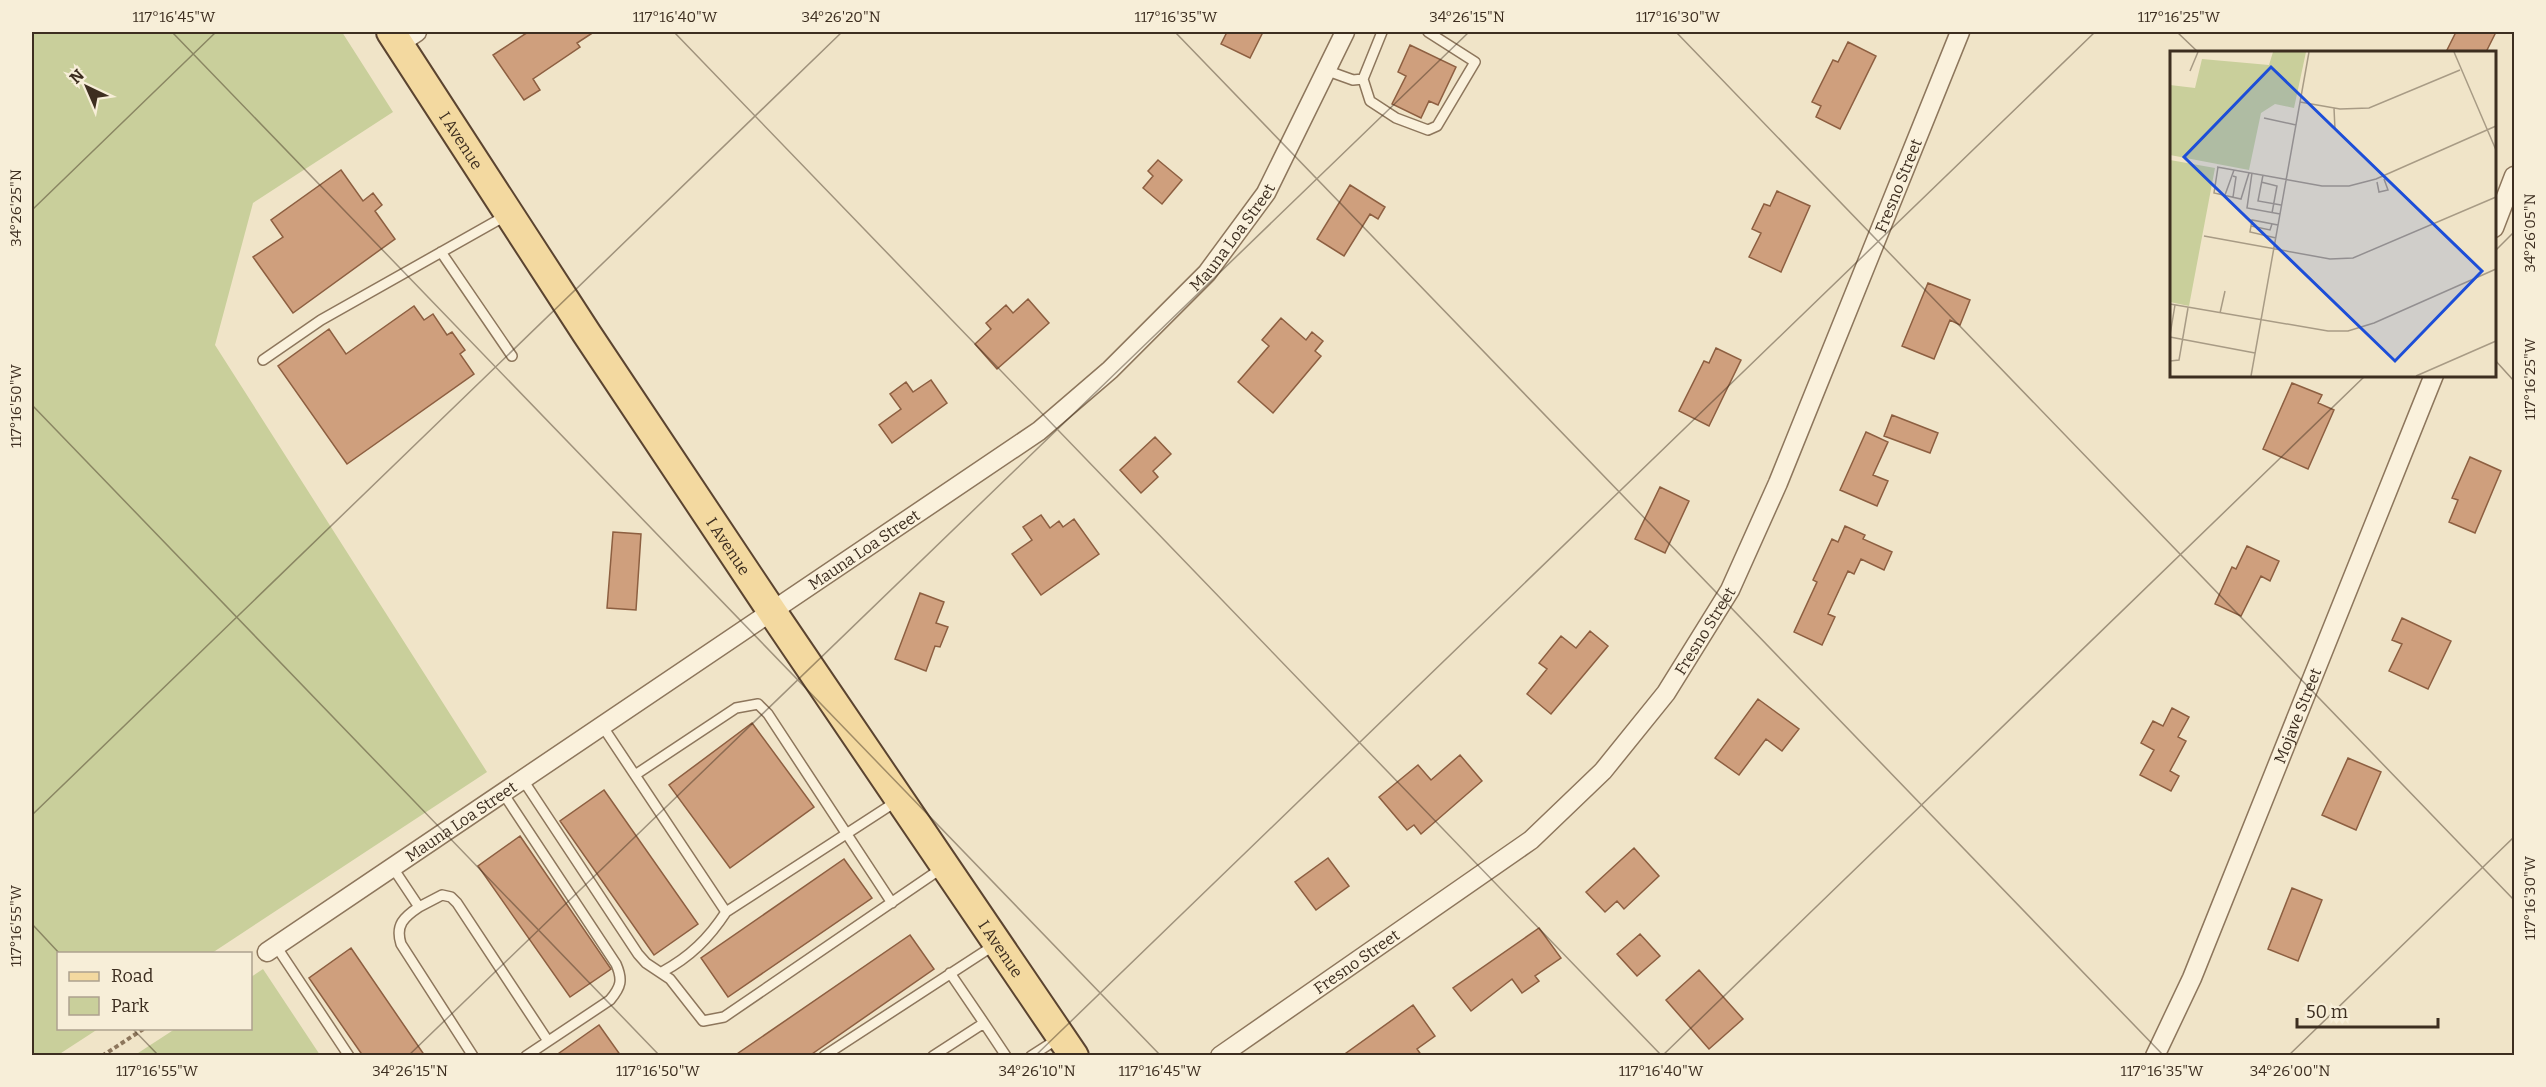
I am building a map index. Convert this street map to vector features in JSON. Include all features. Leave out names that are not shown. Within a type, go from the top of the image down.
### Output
[{"type":"main road","name":"I Avenue","points":[[402,36],[509,214],[773,613],[1067,1046]]},
{"type":"street","name":"Mauna Loa Street","points":[[271,949],[773,613],[1039,431],[1110,370],[1176,307],[1207,273],[1266,193],[1328,71],[1345,32]]},
{"type":"street","name":"Fresno Street","points":[[1220,1056],[1531,840],[1603,771],[1666,693],[1730,590],[1778,483],[1960,32]]},
{"type":"street","points":[[2495,223],[2514,176]]},
{"type":"street","name":"Mojave Street","points":[[2156,1056],[2196,967],[2434,376]]},
{"type":"lane","points":[[1382,32],[1363,79],[1370,101],[1396,117],[1428,130],[1437,126],[1475,62],[1428,32]]},
{"type":"lane","points":[[1328,71],[1353,81],[1363,79]]},
{"type":"lane","points":[[263,360],[321,320],[509,214]]},
{"type":"lane","points":[[441,252],[512,356]]},
{"type":"lane","points":[[635,776],[736,708],[758,704],[768,714],[892,903]]},
{"type":"lane","points":[[603,727],[726,912]]},
{"type":"lane","points":[[523,780],[638,954],[646,963],[662,972],[703,1021],[724,1017],[945,866]]},
{"type":"lane","points":[[503,793],[616,964],[622,978],[619,990],[610,1000],[526,1056]]},
{"type":"lane","points":[[662,972],[694,952],[711,934],[726,912],[899,799]]},
{"type":"lane","points":[[393,867],[419,907]]},
{"type":"lane","points":[[474,1056],[401,944],[398,934],[400,923],[433,897],[442,895],[451,897],[549,1041]]},
{"type":"lane","points":[[824,1056],[997,943]]},
{"type":"lane","points":[[271,949],[349,1056]]},
{"type":"lane","points":[[950,974],[1006,1056]]},
{"type":"lane","points":[[933,1056],[984,1023]]},
{"type":"lane","points":[[1031,1056],[1067,1046]]},
{"type":"path","points":[[102,1056],[143,1030]]},
{"type":"green space","points":[[32,32],[342,32],[393,112],[253,203],[215,345],[487,772],[214,952],[57,952],[57,1030],[96,1030],[58,1055],[32,1055]]},
{"type":"green space","points":[[263,969],[320,1055],[135,1055],[173,1030],[252,1030],[252,976]]},
{"type":"building","points":[[528,32],[594,32],[577,43],[580,47],[533,79],[540,90],[524,100],[493,55]]},
{"type":"building","points":[[1227,32],[1263,32],[1250,58],[1221,44]]},
{"type":"building","points":[[2456,32],[2496,32],[2486,51],[2446,51]]},
{"type":"building","points":[[1848,42],[1876,56],[1840,129],[1816,117],[1821,106],[1812,102],[1833,60],[1838,62]]},
{"type":"building","points":[[1410,45],[1456,67],[1438,105],[1429,101],[1421,118],[1392,104],[1406,76],[1398,72]]},
{"type":"building","points":[[1158,160],[1182,180],[1162,204],[1143,188],[1153,176],[1148,171]]},
{"type":"building","points":[[341,170],[363,201],[373,193],[382,205],[375,211],[395,239],[293,313],[253,257],[283,237],[271,220]]},
{"type":"building","points":[[1350,185],[1385,207],[1378,219],[1370,214],[1344,256],[1317,239]]},
{"type":"building","points":[[1777,191],[1810,206],[1781,272],[1749,257],[1761,233],[1752,229],[1764,204],[1770,206]]},
{"type":"building","points":[[1928,283],[1970,300],[1960,325],[1950,320],[1934,359],[1902,346]]},
{"type":"building","points":[[1028,299],[1049,323],[997,369],[975,344],[991,329],[986,323],[1006,305],[1013,313]]},
{"type":"building","points":[[414,306],[424,320],[433,314],[447,335],[452,332],[465,350],[460,354],[474,374],[347,464],[278,366],[329,329],[346,354]]},
{"type":"building","points":[[1281,318],[1306,340],[1312,332],[1323,341],[1315,351],[1321,356],[1273,413],[1238,382],[1269,346],[1262,340]]},
{"type":"building","points":[[1716,348],[1741,360],[1709,426],[1679,411],[1704,361],[1709,363]]},
{"type":"building","points":[[931,380],[947,403],[892,443],[879,425],[901,409],[890,394],[906,382],[913,392]]},
{"type":"building","points":[[2292,383],[2322,395],[2318,403],[2334,410],[2308,469],[2263,449]]},
{"type":"building","points":[[1892,415],[1938,433],[1930,453],[1884,436]]},
{"type":"building","points":[[1866,432],[1888,442],[1873,475],[1888,481],[1877,506],[1840,490]]},
{"type":"building","points":[[1155,437],[1171,454],[1153,471],[1158,477],[1141,493],[1120,470]]},
{"type":"building","points":[[2470,457],[2501,471],[2475,533],[2449,522],[2458,500],[2452,498]]},
{"type":"building","points":[[1660,487],[1689,501],[1665,553],[1635,539]]},
{"type":"building","points":[[1041,515],[1050,528],[1059,521],[1063,527],[1074,519],[1099,554],[1041,595],[1012,554],[1032,540],[1023,527]]},
{"type":"building","points":[[1845,526],[1865,535],[1863,539],[1892,552],[1884,570],[1861,559],[1854,574],[1848,571],[1828,614],[1835,617],[1822,645],[1794,632],[1817,582],[1813,580],[1832,539],[1838,542]]},
{"type":"building","points":[[613,532],[641,534],[636,610],[607,608]]},
{"type":"building","points":[[2247,546],[2279,561],[2270,581],[2261,576],[2241,616],[2215,604],[2232,567],[2236,569]]},
{"type":"building","points":[[920,593],[944,602],[936,623],[948,627],[940,647],[935,646],[926,671],[895,659]]},
{"type":"building","points":[[2402,618],[2451,641],[2428,689],[2389,671],[2402,644],[2392,640]]},
{"type":"building","points":[[1590,631],[1608,646],[1551,714],[1527,694],[1547,669],[1539,663],[1561,636],[1576,648]]},
{"type":"building","points":[[1758,699],[1799,729],[1782,751],[1766,739],[1739,775],[1715,758]]},
{"type":"building","points":[[2172,708],[2189,717],[2178,737],[2186,741],[2170,771],[2179,776],[2171,791],[2140,775],[2154,750],[2141,743],[2153,721],[2163,726]]},
{"type":"building","points":[[752,723],[814,807],[730,868],[669,785]]},
{"type":"building","points":[[1460,755],[1482,781],[1421,834],[1414,825],[1407,830],[1379,797],[1418,765],[1431,780]]},
{"type":"building","points":[[2348,758],[2381,772],[2356,830],[2322,815]]},
{"type":"building","points":[[604,790],[698,924],[654,955],[560,821]]},
{"type":"building","points":[[520,836],[611,969],[570,997],[478,866]]},
{"type":"building","points":[[1634,848],[1659,876],[1624,909],[1617,901],[1605,912],[1586,892]]},
{"type":"building","points":[[1328,858],[1349,886],[1316,910],[1295,882]]},
{"type":"building","points":[[844,859],[872,898],[728,997],[701,958]]},
{"type":"building","points":[[2292,888],[2322,900],[2298,961],[2268,949]]},
{"type":"building","points":[[1539,928],[1561,958],[1535,976],[1539,981],[1522,993],[1512,979],[1471,1011],[1453,988]]},
{"type":"building","points":[[1640,934],[1660,956],[1637,976],[1617,954]]},
{"type":"building","points":[[910,935],[934,969],[809,1056],[734,1056]]},
{"type":"building","points":[[351,948],[425,1056],[363,1056],[309,978]]},
{"type":"building","points":[[1699,970],[1743,1019],[1709,1049],[1666,1000]]},
{"type":"building","points":[[1413,1005],[1435,1036],[1417,1049],[1422,1056],[1342,1056]]},
{"type":"building","points":[[599,1025],[621,1056],[555,1056]]}]
